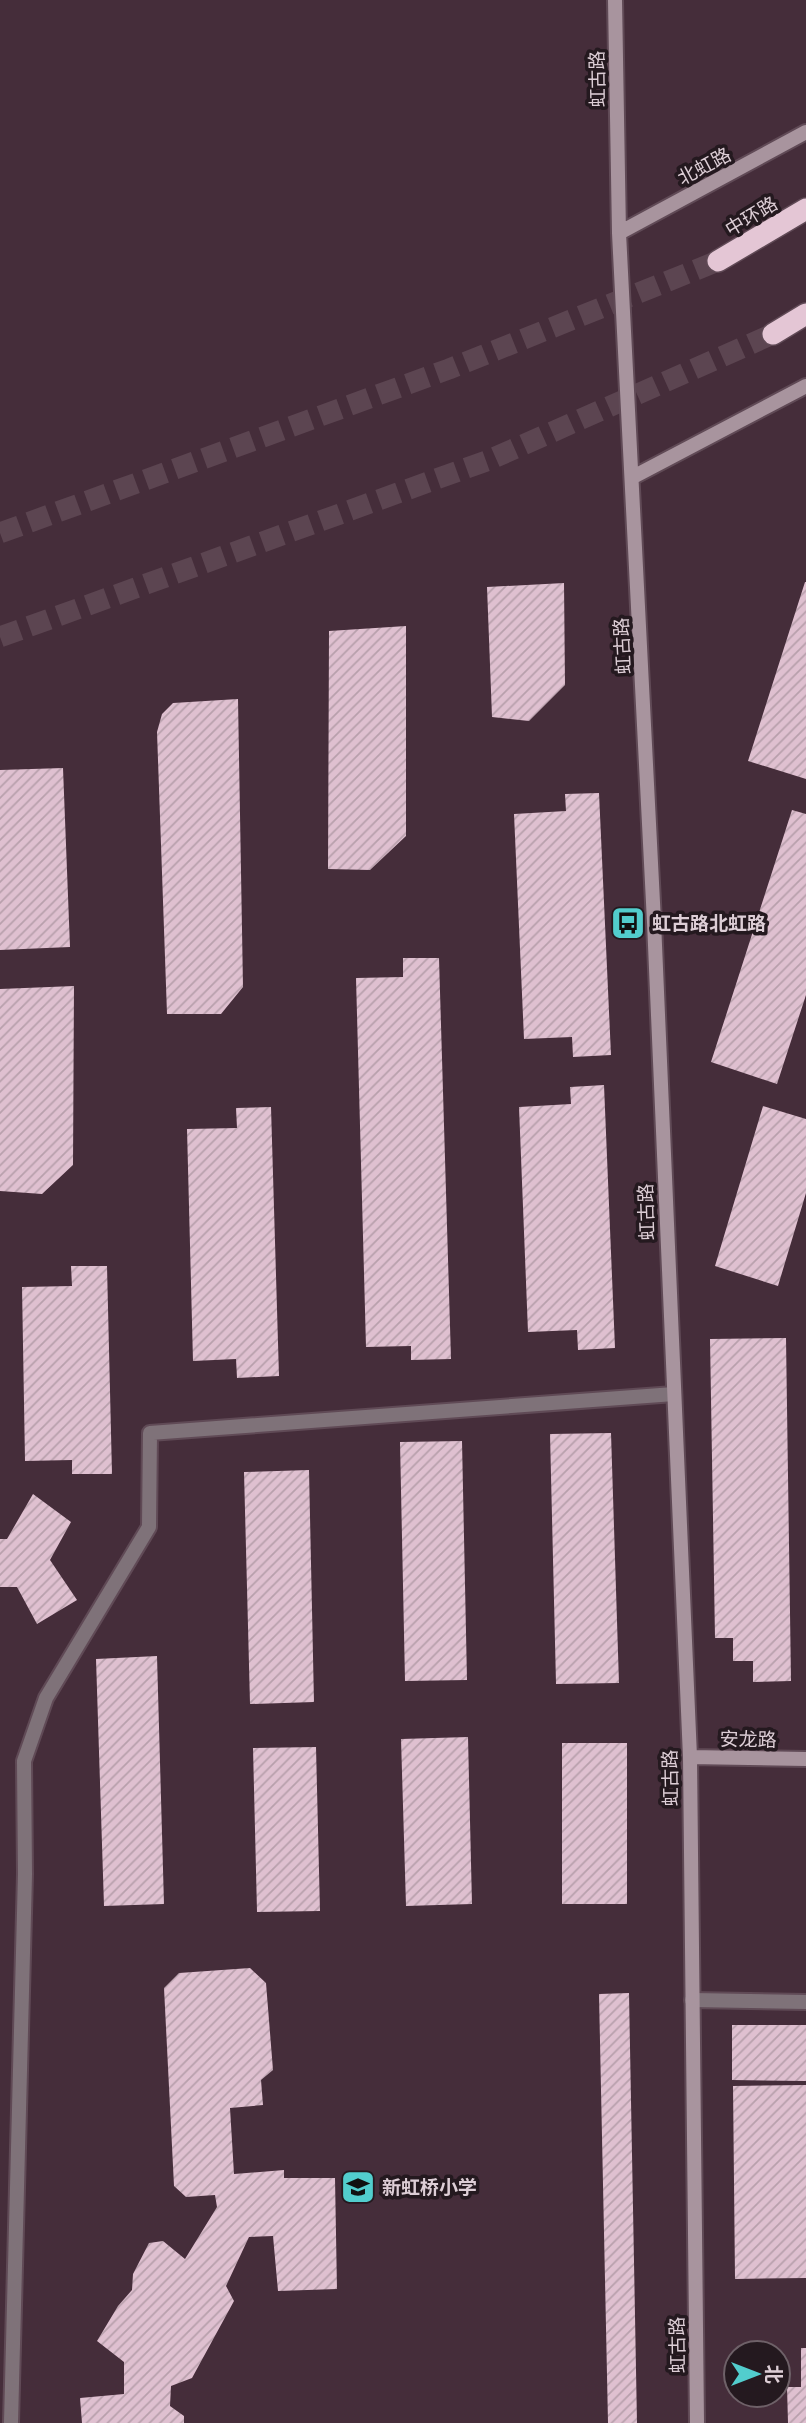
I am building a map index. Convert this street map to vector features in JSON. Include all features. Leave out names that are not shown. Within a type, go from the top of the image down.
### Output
[{"type":"highway","name":"中环路","points":[[718,261],[806,209]]},
{"type":"highway","points":[[773,334],[806,314]]},
{"type":"street","name":"虹古路","points":[[615,0],[619,233],[633,477],[690,1757],[697,2423]]},
{"type":"street","name":"北虹路","points":[[619,233],[806,132]]},
{"type":"street","points":[[633,477],[806,386]]},
{"type":"street","points":[[10,2423],[25,1874],[24,1761],[46,1698],[149,1527],[150,1433],[674,1394]]},
{"type":"street","name":"安龙路","points":[[690,1757],[806,1759]]},
{"type":"street","points":[[692,2000],[806,2002]]},
{"type":"building","points":[[806,582],[806,779],[748,761]]},
{"type":"building","points":[[564,583],[565,685],[529,721],[492,717],[487,587]]},
{"type":"building","points":[[406,626],[406,836],[370,870],[328,869],[329,631]]},
{"type":"building","points":[[238,699],[243,987],[221,1014],[167,1014],[157,732],[162,714],[173,703]]},
{"type":"building","points":[[63,768],[70,947],[0,950],[0,770]]},
{"type":"building","points":[[599,793],[611,1055],[573,1057],[572,1037],[524,1039],[514,814],[566,811],[565,794]]},
{"type":"building","points":[[792,810],[806,814],[806,995],[777,1084],[711,1062]]},
{"type":"building","points":[[403,958],[439,958],[451,1359],[411,1360],[411,1346],[366,1347],[356,978],[403,977]]},
{"type":"building","points":[[74,986],[73,1165],[42,1194],[0,1191],[0,989]]},
{"type":"building","points":[[604,1085],[615,1348],[578,1350],[577,1330],[528,1332],[519,1107],[571,1104],[570,1087]]},
{"type":"building","points":[[763,1106],[806,1119],[806,1193],[778,1286],[715,1266]]},
{"type":"building","points":[[271,1107],[279,1376],[237,1378],[236,1359],[193,1361],[187,1129],[237,1128],[236,1108]]},
{"type":"building","points":[[71,1266],[107,1266],[112,1474],[72,1474],[72,1460],[25,1461],[22,1287],[72,1286]]},
{"type":"building","points":[[786,1338],[791,1681],[753,1682],[753,1661],[733,1661],[733,1638],[715,1638],[710,1339]]},
{"type":"building","points":[[611,1433],[619,1683],[556,1684],[550,1434]]},
{"type":"building","points":[[462,1441],[467,1680],[405,1681],[400,1442]]},
{"type":"building","points":[[309,1470],[314,1702],[250,1704],[244,1472]]},
{"type":"building","points":[[33,1494],[71,1522],[50,1560],[77,1600],[37,1624],[17,1587],[0,1587],[0,1539],[7,1539]]},
{"type":"building","points":[[157,1656],[164,1904],[104,1906],[96,1659]]},
{"type":"building","points":[[468,1737],[472,1904],[406,1906],[401,1739]]},
{"type":"building","points":[[562,1743],[627,1743],[627,1904],[562,1904]]},
{"type":"building","points":[[316,1747],[320,1911],[257,1912],[253,1748]]},
{"type":"building","points":[[250,1968],[266,1983],[273,2070],[261,2080],[263,2105],[230,2108],[234,2174],[284,2170],[284,2178],[335,2178],[337,2289],[278,2291],[273,2236],[249,2237],[226,2286],[234,2301],[192,2378],[171,2386],[170,2406],[184,2416],[184,2423],[82,2423],[80,2398],[124,2394],[124,2362],[97,2341],[118,2306],[132,2290],[133,2274],[149,2243],[163,2241],[185,2259],[217,2207],[215,2195],[186,2197],[174,2186],[164,1988],[179,1973]]},
{"type":"building","points":[[629,1993],[637,2423],[608,2423],[599,1994]]},
{"type":"building","points":[[732,2025],[806,2025],[806,2081],[732,2080]]},
{"type":"building","points":[[806,2085],[806,2278],[735,2279],[733,2086]]},
{"type":"building","points":[[801,2348],[806,2348],[806,2423],[788,2423],[788,2409],[792,2409],[792,2387],[801,2387]]},
{"type":"tunnel","points":[[0,533],[449,369],[718,261]]},
{"type":"tunnel","points":[[0,637],[489,460],[773,334]]},
{"type":"place","name":"虹古路北虹路","points":[[628,923]]},
{"type":"place","name":"新虹桥小学","points":[[358,2187]]}]
